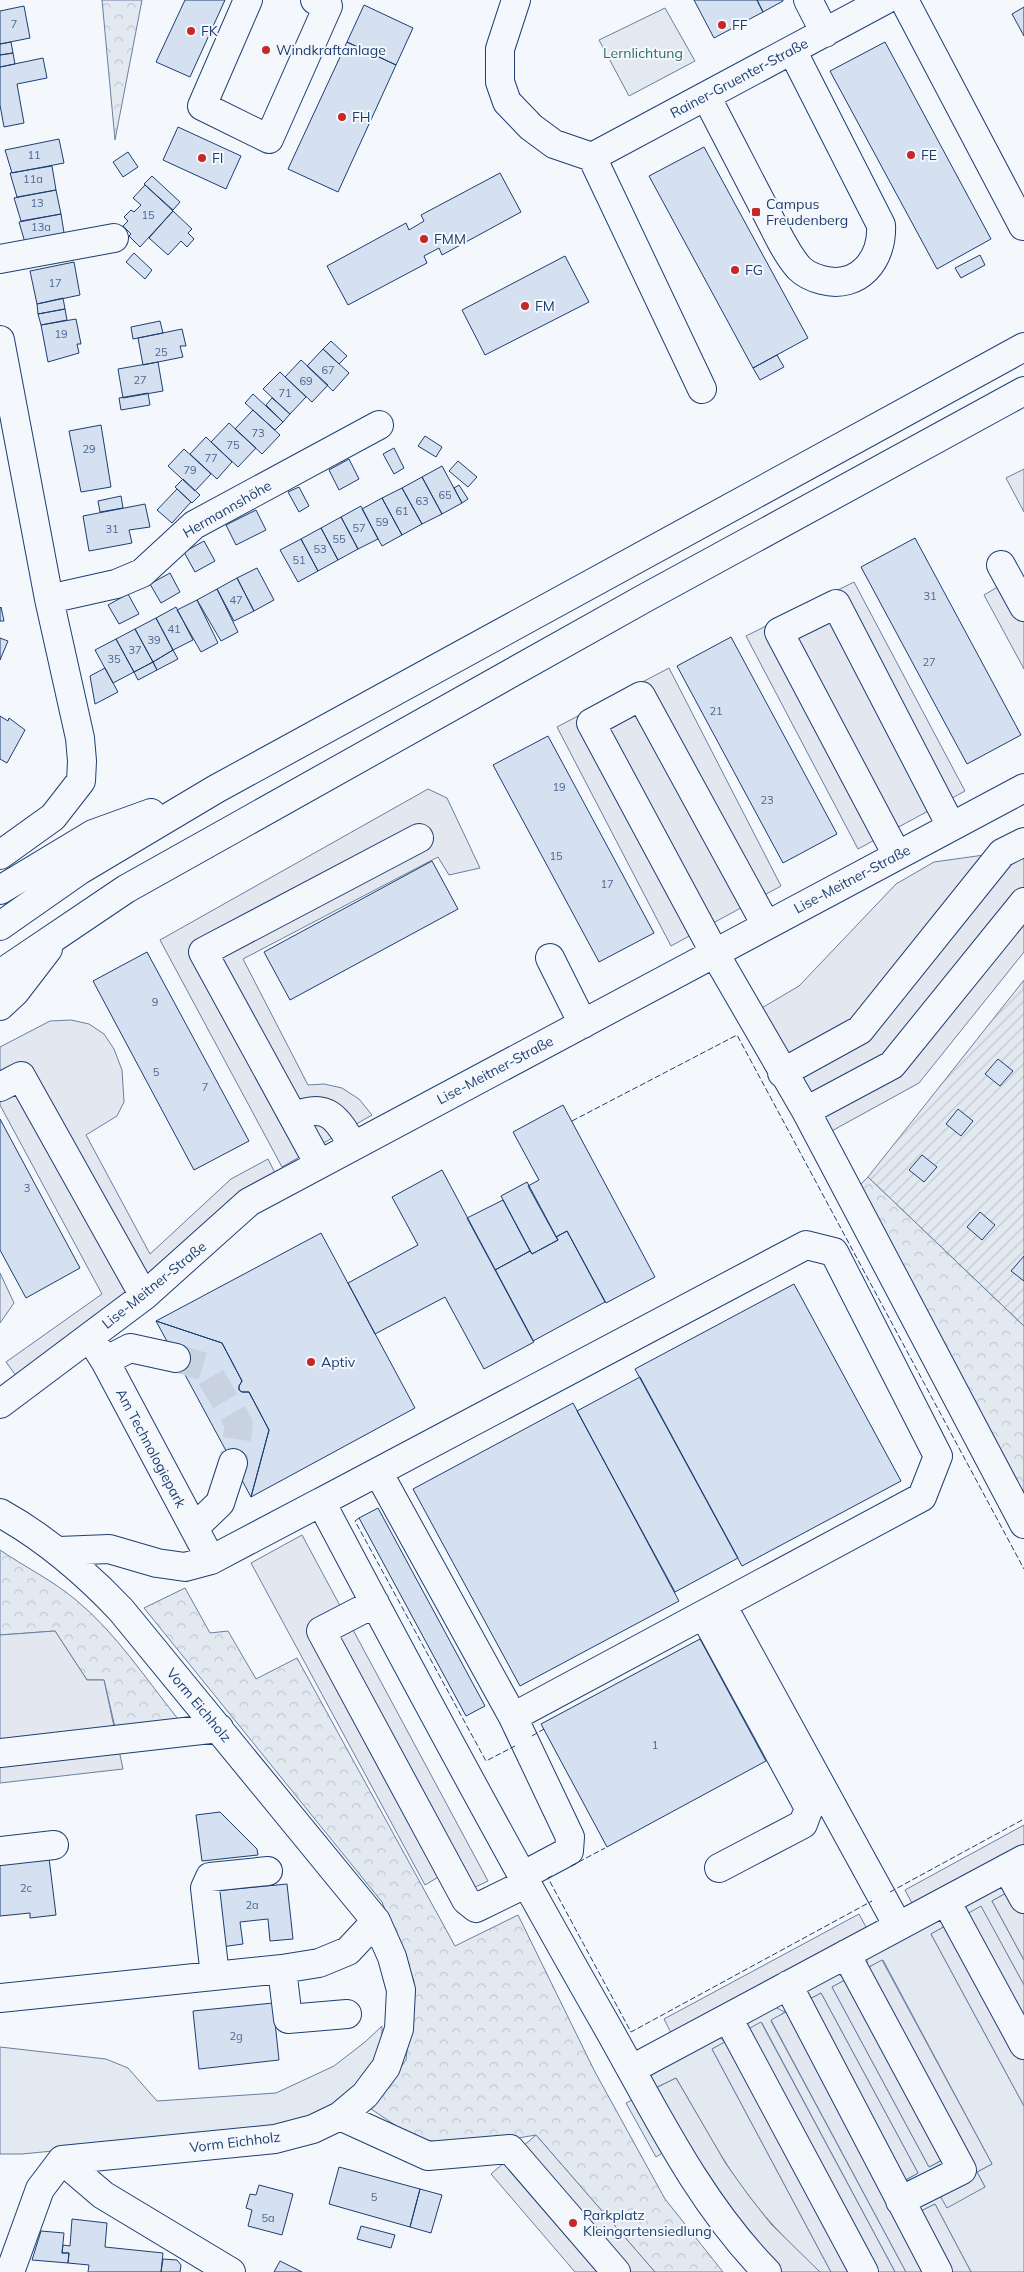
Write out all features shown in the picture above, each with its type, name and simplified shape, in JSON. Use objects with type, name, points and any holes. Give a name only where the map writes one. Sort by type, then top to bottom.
[{"type":"main road","points":[[248,0],[202,106],[269,139],[328,6],[315,0]]},
{"type":"main road","points":[[516,0],[500,49],[500,82],[507,102],[531,127],[554,144],[592,157],[702,389]]},
{"type":"main road","points":[[808,0],[825,32]]},
{"type":"main road","name":"Rainer-Gruenter-Straße","points":[[592,157],[885,0]]},
{"type":"main road","points":[[904,0],[1023,226]]},
{"type":"main road","points":[[706,96],[780,237],[800,268],[812,277],[830,282],[845,281],[857,276],[868,268],[878,252],[881,238],[880,225],[792,50]]},
{"type":"main road","points":[[0,258],[114,238]]},
{"type":"main road","points":[[0,340],[49,599],[80,738],[82,762],[81,781],[52,817],[0,854]]},
{"type":"main road","points":[[0,926],[80,870],[216,789],[1024,347]]},
{"type":"main road","points":[[0,974],[126,888],[654,593],[1024,391]]},
{"type":"main road","name":"Hermannshöhe","points":[[49,599],[116,584],[142,573],[194,525],[379,425]]},
{"type":"main road","points":[[1002,565],[1024,607]]},
{"type":"main road","points":[[897,855],[779,632],[836,604],[951,826]]},
{"type":"main road","points":[[766,925],[641,696],[591,723],[714,952],[782,1073],[806,1111],[1024,1524]]},
{"type":"main road","name":"Lise-Meitner-Straße","points":[[0,1404],[144,1296],[249,1202],[1024,788]]},
{"type":"main road","points":[[0,890],[93,834],[216,789]]},
{"type":"main road","points":[[319,1164],[203,952],[419,838]]},
{"type":"main road","points":[[782,1073],[860,1030],[1002,853],[1024,842]]},
{"type":"main road","points":[[806,1111],[892,1065],[1024,902]]},
{"type":"main road","points":[[0,1006],[15,992],[63,930]]},
{"type":"main road","points":[[550,958],[583,1024]]},
{"type":"main road","points":[[0,1087],[21,1076],[144,1296]]},
{"type":"main road","points":[[294,1117],[306,1111],[322,1111],[336,1117],[353,1146]]},
{"type":"main road","points":[[59,1552],[109,1549],[157,1563],[185,1567],[211,1560],[806,1245],[834,1252],[938,1456],[922,1497],[513,1717]]},
{"type":"main road","name":"Am Technologiepark","points":[[90,1337],[105,1361],[211,1560]]},
{"type":"main road","points":[[105,1361],[130,1348],[176,1358]]},
{"type":"main road","points":[[194,1528],[220,1503],[233,1463]]},
{"type":"main road","points":[[375,1603],[321,1631],[466,1900],[476,1908],[569,1851],[570,1837],[513,1717],[378,1472]]},
{"type":"main road","points":[[321,1502],[524,1880],[632,2069],[655,2114],[730,2228],[767,2272]]},
{"type":"main road","name":"Vorm Eichholz","points":[[0,1513],[24,1526],[83,1571],[121,1610],[376,1921],[392,1957],[401,1990],[399,2029],[386,2066],[365,2095],[340,2116],[313,2129],[275,2140],[62,2160]]},
{"type":"main road","points":[[713,1610],[809,1808],[803,1824],[719,1868]]},
{"type":"main road","points":[[713,1610],[898,1926]]},
{"type":"main road","points":[[0,1753],[219,1728]]},
{"type":"main road","points":[[0,1851],[54,1845]]},
{"type":"main road","points":[[632,2069],[1016,1863],[1024,1899]]},
{"type":"main road","points":[[215,1976],[205,1888],[210,1877],[268,1872]]},
{"type":"main road","points":[[946,1901],[1024,2045]]},
{"type":"main road","points":[[0,1998],[282,1969],[319,1963],[348,1951],[376,1921]]},
{"type":"main road","points":[[846,1954],[962,2170],[900,2201]]},
{"type":"main road","points":[[282,1969],[288,2019],[347,2014]]},
{"type":"main road","points":[[788,1985],[938,2272]]},
{"type":"main road","points":[[728,2018],[864,2272]]},
{"type":"main road","points":[[340,2116],[428,2156],[510,2149],[616,2272]]},
{"type":"main road","points":[[10,2272],[40,2189],[62,2160],[103,2195],[231,2272]]},
{"type":"green space","points":[[102,0],[142,0],[115,140]]},
{"type":"green space","name":"Lernlichtung","points":[[665,8],[695,61],[629,96],[599,40]]},
{"type":"green space","points":[[1024,980],[1024,1326],[868,1177]]},
{"type":"green space","points":[[868,1177],[1024,1326],[1024,1497],[857,1188]]},
{"type":"green space","points":[[0,1550],[58,1586],[91,1613],[142,1672],[178,1719],[115,1727],[104,1680],[87,1680],[55,1631],[0,1635]]},
{"type":"green space","points":[[185,1588],[210,1633],[228,1631],[256,1679],[297,1658],[455,1946],[518,1915],[595,2072],[665,2199],[723,2272],[655,2272],[536,2135],[470,2146],[416,2139],[371,2109],[406,2060],[414,1981],[382,1902],[144,1608]]},
{"type":"green space","points":[[998,1887],[1008,1892],[992,1901],[1024,1960],[1024,1985],[981,1907],[967,1915],[965,1909],[967,1902]]},
{"type":"green space","points":[[937,1920],[947,1925],[931,1934],[1024,2106],[1024,2272],[971,2272],[935,2204],[919,2212],[918,2207],[938,2192],[985,2187],[977,2172],[992,2164],[883,1960],[867,1968],[867,1960],[873,1952]]},
{"type":"green space","points":[[836,1973],[847,1979],[832,1987],[929,2167],[945,2159],[946,2164],[912,2186],[903,2182],[918,2173],[821,1993],[806,2001],[806,1990]]},
{"type":"green space","points":[[775,2007],[785,2012],[771,2021],[906,2272],[895,2272],[762,2023],[747,2030],[748,2022]]},
{"type":"green space","points":[[382,2026],[382,2040],[375,2061],[357,2084],[319,2114],[278,2126],[218,2135],[22,2154],[0,2154],[0,2047],[106,2059],[128,2068],[157,2101],[276,2093],[334,2066]]},
{"type":"green space","points":[[713,2038],[720,2038],[725,2042],[712,2049],[831,2272],[820,2272],[783,2236],[757,2206],[720,2153],[676,2078],[651,2090],[648,2085],[654,2069]]},
{"type":"shaded area","points":[[1024,469],[1024,512],[1006,478]]},
{"type":"shaded area","points":[[1013,578],[1024,586],[1024,669],[984,595]]},
{"type":"shaded area","points":[[854,582],[965,791],[858,849],[746,636]]},
{"type":"shaded area","points":[[669,668],[781,886],[671,946],[557,727]]},
{"type":"shaded area","points":[[428,789],[447,798],[480,868],[449,875],[438,857],[243,959],[308,1085],[324,1084],[342,1088],[359,1099],[372,1115],[282,1167],[160,940]]},
{"type":"shaded area","points":[[1024,830],[1024,952],[919,1083],[828,1133],[760,1009],[799,986],[896,884],[934,862],[984,855]]},
{"type":"shaded area","points":[[71,1020],[89,1024],[104,1034],[114,1049],[122,1070],[124,1102],[117,1116],[86,1135],[150,1254],[231,1179],[268,1159],[276,1175],[155,1275],[17,1377],[6,1362],[102,1294],[0,1105],[0,1047],[50,1021]]},
{"type":"shaded area","points":[[0,1273],[14,1303],[0,1323]]},
{"type":"shaded area","points":[[302,1535],[488,1881],[452,1898],[440,1876],[425,1885],[251,1563]]},
{"type":"shaded area","points":[[55,1631],[87,1680],[104,1680],[123,1769],[0,1783],[0,1635]]},
{"type":"shaded area","points":[[1024,1825],[1024,1845],[913,1905],[905,1890]]},
{"type":"shaded area","points":[[1024,1883],[1024,1960],[992,1901]]},
{"type":"shaded area","points":[[981,1906],[1024,1985],[1024,2106],[931,1934]]},
{"type":"shaded area","points":[[859,1914],[867,1929],[672,2035],[664,2019]]},
{"type":"shaded area","points":[[882,1960],[992,2164],[977,2172],[985,2187],[947,2208],[934,2185],[953,2154],[929,2167],[832,1987]]},
{"type":"shaded area","points":[[821,1993],[918,2173],[893,2187],[909,2217],[935,2204],[971,2272],[906,2272],[771,2020]]},
{"type":"shaded area","points":[[761,2022],[895,2272],[831,2272],[712,2049]]},
{"type":"shaded area","points":[[676,2078],[726,2164],[749,2196],[771,2224],[820,2272],[753,2272],[664,2152],[656,2157],[626,2103]]},
{"type":"shaded area","name":"Parkplatz Kleingartensiedlung","points":[[536,2135],[655,2272],[575,2272],[491,2174]]},
{"type":"building","name":"FK","points":[[185,0],[225,0],[190,77],[156,62]]},
{"type":"building","name":"FF","points":[[694,0],[757,0],[763,12],[714,38]]},
{"type":"building","points":[[757,0],[783,0],[783,1],[763,12]]},
{"type":"building","points":[[364,5],[413,28],[396,65],[347,42]]},
{"type":"building","points":[[24,6],[30,38],[0,44],[0,11]]},
{"type":"building","points":[[1024,7],[1024,36],[1012,14]]},
{"type":"building","points":[[11,42],[13,53],[0,55],[0,44]]},
{"type":"building","name":"FH","points":[[347,42],[396,65],[338,192],[288,169]]},
{"type":"building","name":"FE","points":[[885,42],[991,239],[937,269],[830,71]]},
{"type":"building","points":[[13,53],[15,64],[0,67],[0,55]]},
{"type":"building","points":[[43,58],[47,78],[17,84],[24,123],[4,127],[0,105],[0,67]]},
{"type":"building","name":"FI","points":[[178,127],[241,156],[226,189],[163,160]]},
{"type":"building","points":[[59,139],[64,163],[12,173],[5,150]]},
{"type":"building","name":"FG","points":[[704,147],[808,338],[753,368],[649,176]]},
{"type":"building","points":[[128,152],[138,167],[123,177],[113,162]]},
{"type":"building","points":[[52,166],[56,190],[17,197],[10,173]]},
{"type":"building","name":"FMM","points":[[500,173],[521,212],[442,255],[439,248],[424,256],[427,263],[348,305],[327,266],[406,223],[409,230],[424,221],[421,215]]},
{"type":"building","points":[[152,176],[180,202],[173,210],[144,184]]},
{"type":"building","points":[[145,185],[173,211],[140,247],[129,236],[131,234],[123,226],[128,221],[124,217],[131,210],[134,212],[141,205],[133,198]]},
{"type":"building","points":[[56,190],[61,214],[21,221],[14,198]]},
{"type":"building","points":[[173,211],[192,229],[188,233],[194,239],[187,247],[181,241],[168,255],[149,238]]},
{"type":"building","points":[[61,214],[65,239],[26,246],[19,222]]},
{"type":"building","points":[[134,253],[152,270],[145,279],[126,262]]},
{"type":"building","points":[[980,255],[985,265],[961,278],[955,268]]},
{"type":"building","name":"FM","points":[[565,256],[589,302],[485,355],[462,310]]},
{"type":"building","points":[[74,262],[80,295],[37,304],[30,271]]},
{"type":"building","points":[[63,298],[65,309],[38,314],[37,304]]},
{"type":"building","points":[[65,309],[67,320],[41,325],[38,314]]},
{"type":"building","points":[[76,319],[81,344],[77,344],[79,353],[48,362],[41,325]]},
{"type":"building","points":[[160,321],[163,333],[133,339],[131,327]]},
{"type":"building","points":[[182,329],[186,346],[180,346],[183,357],[143,365],[138,338]]},
{"type":"building","points":[[331,341],[347,356],[339,364],[323,349]]},
{"type":"building","points":[[323,349],[349,373],[333,391],[307,366]]},
{"type":"building","points":[[777,355],[784,367],[760,380],[753,368]]},
{"type":"building","points":[[301,360],[328,385],[312,402],[285,377]]},
{"type":"building","points":[[158,362],[163,391],[123,398],[118,369]]},
{"type":"building","points":[[280,372],[306,397],[290,414],[263,389]]},
{"type":"building","points":[[148,393],[150,405],[121,410],[119,398]]},
{"type":"building","points":[[253,394],[283,422],[275,430],[245,403]]},
{"type":"building","points":[[272,398],[290,414],[283,422],[266,405]]},
{"type":"building","points":[[253,410],[280,435],[262,454],[235,429]]},
{"type":"building","points":[[229,423],[256,448],[238,467],[211,442]]},
{"type":"building","points":[[101,425],[111,487],[81,492],[69,431]]},
{"type":"building","points":[[425,436],[442,447],[436,457],[418,446]]},
{"type":"building","points":[[206,437],[232,462],[217,479],[190,454]]},
{"type":"building","points":[[394,448],[404,468],[394,474],[383,454]]},
{"type":"building","points":[[184,449],[211,474],[195,491],[168,466]]},
{"type":"building","points":[[349,459],[359,479],[339,490],[329,470]]},
{"type":"building","points":[[458,461],[477,477],[468,487],[449,471]]},
{"type":"building","points":[[442,466],[462,503],[442,514],[422,477]]},
{"type":"building","points":[[422,477],[442,514],[422,524],[402,488]]},
{"type":"building","points":[[183,479],[200,495],[192,503],[175,487]]},
{"type":"building","points":[[459,485],[468,499],[462,503],[454,488]]},
{"type":"building","points":[[299,487],[309,506],[299,512],[288,492]]},
{"type":"building","points":[[402,488],[422,524],[402,535],[382,498]]},
{"type":"building","points":[[177,489],[191,502],[172,523],[157,510]]},
{"type":"building","points":[[121,496],[123,508],[100,512],[98,501]]},
{"type":"building","points":[[382,498],[402,535],[382,546],[362,509]]},
{"type":"building","points":[[145,504],[150,527],[129,530],[132,543],[89,551],[83,516]]},
{"type":"building","points":[[361,506],[378,539],[358,549],[341,517]]},
{"type":"building","points":[[256,510],[266,530],[236,545],[226,525]]},
{"type":"building","points":[[341,517],[358,549],[338,560],[321,528]]},
{"type":"building","points":[[321,528],[338,560],[318,571],[301,539]]},
{"type":"building","points":[[915,538],[1021,735],[967,764],[861,567]]},
{"type":"building","points":[[301,539],[318,571],[298,582],[280,550]]},
{"type":"building","points":[[204,541],[215,561],[195,572],[184,552]]},
{"type":"building","points":[[257,568],[274,600],[254,611],[237,578]]},
{"type":"building","points":[[170,573],[180,592],[161,603],[150,584]]},
{"type":"building","points":[[237,578],[254,611],[234,621],[217,589]]},
{"type":"building","points":[[217,589],[238,632],[221,641],[197,600]]},
{"type":"building","points":[[128,594],[139,614],[119,624],[108,605]]},
{"type":"building","points":[[197,600],[218,643],[201,652],[177,610]]},
{"type":"building","points":[[1,607],[4,621],[0,621]]},
{"type":"building","points":[[176,607],[193,640],[173,650],[156,618]]},
{"type":"building","points":[[156,618],[173,650],[153,662],[135,629]]},
{"type":"building","points":[[135,629],[153,662],[134,672],[116,639]]},
{"type":"building","points":[[731,637],[837,834],[783,863],[677,666]]},
{"type":"building","points":[[0,638],[8,641],[0,660]]},
{"type":"building","points":[[116,639],[134,672],[113,683],[95,650]]},
{"type":"building","points":[[173,650],[178,659],[157,670],[153,662]]},
{"type":"building","points":[[153,662],[157,670],[138,680],[134,672]]},
{"type":"building","points":[[105,668],[118,692],[95,704],[90,676]]},
{"type":"building","points":[[0,716],[8,721],[9,718],[25,730],[7,763],[0,759]]},
{"type":"building","points":[[548,736],[654,933],[599,962],[493,765]]},
{"type":"building","points":[[432,861],[458,909],[290,1000],[264,952]]},
{"type":"building","points":[[147,952],[249,1141],[194,1170],[93,981]]},
{"type":"building","points":[[998,1059],[1013,1071],[1000,1086],[985,1074]]},
{"type":"building","points":[[563,1105],[655,1277],[606,1303],[567,1231],[556,1237],[528,1186],[539,1180],[513,1132]]},
{"type":"building","points":[[958,1109],[973,1121],[961,1136],[946,1124]]},
{"type":"building","points":[[0,1119],[80,1268],[26,1298],[0,1250]]},
{"type":"building","points":[[922,1155],[937,1167],[924,1182],[909,1170]]},
{"type":"building","points":[[442,1170],[534,1342],[484,1369],[445,1297],[375,1334],[348,1283],[418,1245],[392,1197]]},
{"type":"building","points":[[527,1182],[558,1240],[532,1254],[501,1196]]},
{"type":"building","points":[[503,1200],[530,1251],[495,1270],[467,1218]]},
{"type":"building","points":[[980,1212],[995,1225],[982,1240],[967,1227]]},
{"type":"building","points":[[567,1231],[605,1302],[533,1341],[495,1270],[530,1251],[532,1254],[558,1240],[556,1237]]},
{"type":"building","name":"Aptiv","points":[[321,1233],[415,1408],[251,1497],[269,1430],[249,1392],[239,1390],[242,1381],[222,1343],[156,1321]]},
{"type":"building","points":[[1024,1256],[1024,1281],[1011,1271]]},
{"type":"building","points":[[794,1284],[901,1481],[742,1566],[635,1369]]},
{"type":"building","points":[[156,1321],[222,1343],[242,1381],[239,1390],[249,1392],[269,1430],[251,1497]]},
{"type":"building","points":[[640,1377],[738,1558],[675,1592],[577,1411]]},
{"type":"building","points":[[573,1403],[679,1601],[520,1686],[413,1489]]},
{"type":"building","points":[[378,1508],[485,1706],[466,1716],[359,1518]]},
{"type":"building","points":[[700,1639],[766,1761],[607,1847],[541,1724]]},
{"type":"building","points":[[220,1812],[257,1849],[258,1855],[202,1861],[196,1815]]},
{"type":"building","points":[[49,1858],[56,1915],[30,1918],[30,1913],[0,1916],[0,1863]]},
{"type":"building","points":[[287,1884],[293,1939],[270,1941],[268,1919],[240,1922],[243,1944],[221,1947],[215,1891]]},
{"type":"building","points":[[273,2003],[279,2060],[199,2069],[193,2011]]},
{"type":"building","points":[[339,2167],[420,2189],[410,2227],[329,2204]]},
{"type":"building","points":[[259,2185],[293,2194],[282,2235],[248,2226],[252,2210],[246,2208],[250,2194],[256,2195]]},
{"type":"building","points":[[420,2189],[442,2195],[431,2233],[410,2227]]},
{"type":"building","points":[[72,2219],[107,2223],[105,2247],[163,2253],[161,2272],[88,2272],[89,2265],[68,2263],[69,2253],[62,2253],[63,2245],[70,2246]]},
{"type":"building","points":[[361,2226],[395,2235],[391,2248],[357,2239]]},
{"type":"building","points":[[41,2231],[64,2233],[62,2253],[69,2253],[68,2263],[32,2260]]},
{"type":"building","points":[[163,2259],[177,2260],[181,2265],[180,2272],[161,2272]]},
{"type":"building","points":[[280,2261],[302,2272],[274,2272]]},
{"type":"tunnel","points":[[176,1358],[205,1367],[239,1424],[233,1463]]},
{"type":"fence","points":[[572,1121],[737,1035],[1024,1569]]},
{"type":"fence","points":[[359,1518],[355,1521],[486,1761],[515,1746]]},
{"type":"fence","points":[[532,1736],[544,1729]]},
{"type":"fence","points":[[890,1892],[1024,1819]]},
{"type":"fence","points":[[571,1866],[605,1848]]},
{"type":"fence","points":[[552,1876],[548,1878],[631,2032],[872,1901]]},
{"type":"place","name":"FF","points":[[722,25]]},
{"type":"place","name":"FK","points":[[191,31]]},
{"type":"place","name":"Windkraftanlage","points":[[266,50]]},
{"type":"place","name":"FH","points":[[342,117]]},
{"type":"place","name":"FE","points":[[911,155]]},
{"type":"place","name":"FI","points":[[202,158]]},
{"type":"place","name":"Campus Freudenberg","points":[[756,212]]},
{"type":"place","name":"FMM","points":[[424,239]]},
{"type":"place","name":"FG","points":[[735,270]]},
{"type":"place","name":"FM","points":[[525,306]]},
{"type":"place","name":"Aptiv","points":[[311,1362]]},
{"type":"place","name":"Parkplatz Kleingartensiedlung","points":[[573,2223]]}]
